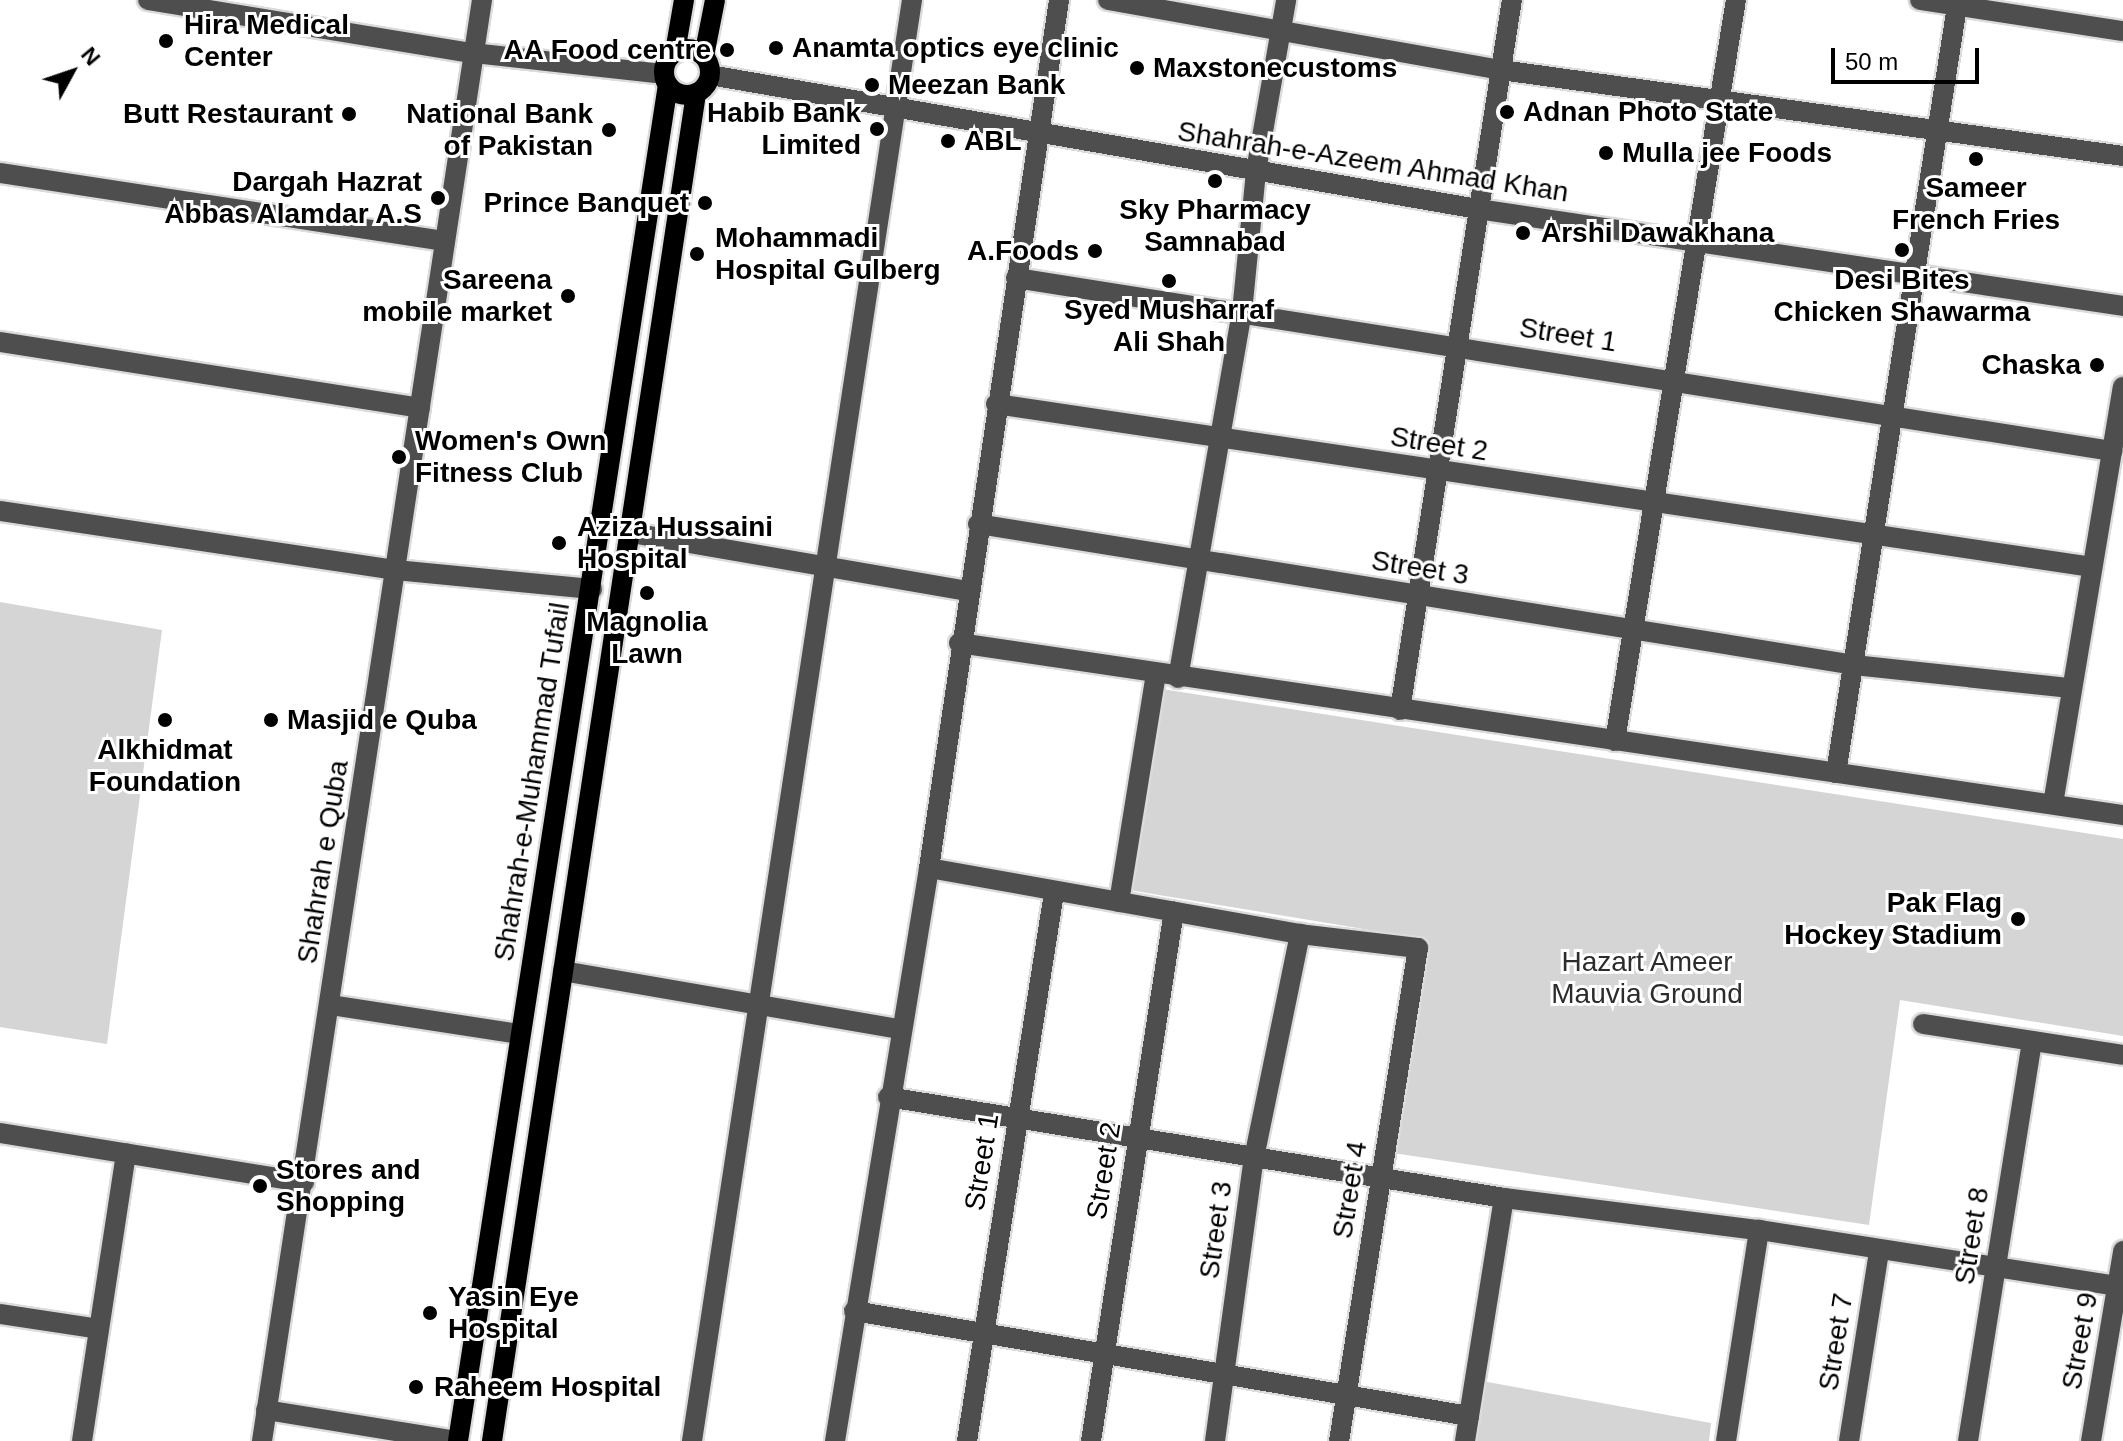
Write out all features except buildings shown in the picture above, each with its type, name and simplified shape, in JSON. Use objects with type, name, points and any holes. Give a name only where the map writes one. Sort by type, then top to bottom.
[{"type":"main road","points":[[684,0],[675,52],[666,80],[680,94],[696,93]]},
{"type":"main road","points":[[492,1441],[632,533],[696,93],[707,66],[715,0]]},
{"type":"main road","points":[[675,52],[690,48],[707,66]]},
{"type":"main road","name":"Shahrah-e-Muhammad Tufail","points":[[458,1441],[592,589],[666,80]]},
{"type":"street","points":[[148,0],[473,53],[666,80]]},
{"type":"street","name":"Shahrah e Quba","points":[[262,1441],[304,1182],[482,0]]},
{"type":"street","points":[[692,1441],[912,0]]},
{"type":"street","points":[[835,1441],[899,1029],[929,868],[959,643],[1059,0]]},
{"type":"street","points":[[1108,0],[1501,70],[2123,156]]},
{"type":"street","points":[[1178,678],[1242,312],[1256,171],[1286,0]]},
{"type":"street","points":[[1400,710],[1454,345],[1512,0]]},
{"type":"street","points":[[1615,741],[1651,504],[1700,244],[1736,0]]},
{"type":"street","points":[[1920,0],[1958,2],[2123,31]]},
{"type":"street","points":[[1836,773],[1958,2]]},
{"type":"street","name":"Shahrah-e-Azeem Ahmad Khan","points":[[707,66],[1038,136],[1700,244],[2123,306]]},
{"type":"street","points":[[0,173],[445,241]]},
{"type":"street","name":"Street 1","points":[[1016,278],[2112,451]]},
{"type":"street","points":[[0,342],[420,408]]},
{"type":"street","points":[[2053,804],[2123,387]]},
{"type":"street","name":"Street 2","points":[[996,404],[1651,504],[2092,567]]},
{"type":"street","points":[[0,511],[395,570],[592,589]]},
{"type":"street","name":"Street 3","points":[[978,524],[1854,665],[2071,688]]},
{"type":"street","points":[[632,533],[967,591]]},
{"type":"street","points":[[959,643],[1178,678],[2123,815]]},
{"type":"street","points":[[1119,902],[1156,674]]},
{"type":"street","points":[[929,868],[1054,893],[1300,934]]},
{"type":"street","name":"Street 1","points":[[967,1441],[1054,893]]},
{"type":"street","name":"Street 2","points":[[1091,1441],[1174,911]]},
{"type":"street","name":"Street 3","points":[[1215,1441],[1254,1158],[1300,934]]},
{"type":"street","name":"Street 4","points":[[1300,934],[1418,948],[1339,1441]]},
{"type":"street","points":[[563,971],[899,1029]]},
{"type":"street","points":[[330,1005],[520,1034]]},
{"type":"street","points":[[1923,1024],[2123,1055]]},
{"type":"street","name":"Street 8","points":[[1968,1441],[2032,1041]]},
{"type":"street","points":[[888,1097],[1137,1134],[1254,1158],[1504,1198],[1759,1230],[2120,1287]]},
{"type":"street","points":[[0,1133],[304,1182]]},
{"type":"street","points":[[82,1441],[126,1153]]},
{"type":"street","points":[[1465,1441],[1504,1198]]},
{"type":"street","points":[[1726,1441],[1759,1230]]},
{"type":"street","name":"Street 7","points":[[1849,1441],[1879,1251]]},
{"type":"street","name":"Street 9","points":[[2091,1441],[2120,1287],[2123,1251]]},
{"type":"street","points":[[854,1311],[983,1336],[1469,1416]]},
{"type":"street","points":[[0,1314],[99,1329]]},
{"type":"street","points":[[266,1410],[458,1441]]},
{"type":"green space","points":[[0,602],[162,630],[107,1044],[0,1027]]},
{"type":"green space","name":"Hazart Ameer Mauvia Ground","points":[[1162,689],[2123,839],[2123,1036],[1900,1000],[1869,1225],[1393,1153],[1424,939],[1129,890]]},
{"type":"green space","points":[[1482,1381],[1711,1423],[1709,1441],[1474,1441]]},
{"type":"place","name":"Hira Medical Center","points":[[166,41]]},
{"type":"place","name":"Anamta optics eye clinic","points":[[776,48]]},
{"type":"place","name":"AA Food centre","points":[[727,50]]},
{"type":"place","name":"Maxstonecustoms","points":[[1137,68]]},
{"type":"place","name":"Meezan Bank","points":[[872,85]]},
{"type":"place","name":"Adnan Photo State","points":[[1507,112]]},
{"type":"place","name":"Butt Restaurant","points":[[349,114]]},
{"type":"place","name":"Habib Bank Limited","points":[[877,129]]},
{"type":"place","name":"National Bank of Pakistan","points":[[609,130]]},
{"type":"place","name":"ABL","points":[[948,141]]},
{"type":"place","name":"Mulla jee Foods","points":[[1606,153]]},
{"type":"place","name":"Sameer French Fries","points":[[1976,159]]},
{"type":"place","name":"Sky Pharmacy Samnabad","points":[[1215,181]]},
{"type":"place","name":"Dargah Hazrat Abbas Alamdar A.S","points":[[438,198]]},
{"type":"place","name":"Prince Banquet","points":[[705,203]]},
{"type":"place","name":"Arshi Dawakhana","points":[[1523,233]]},
{"type":"place","name":"Desi Bites Chicken Shawarma","points":[[1902,250]]},
{"type":"place","name":"A.Foods","points":[[1095,251]]},
{"type":"place","name":"Mohammadi Hospital Gulberg","points":[[697,254]]},
{"type":"place","name":"Syed Musharraf Ali Shah","points":[[1169,281]]},
{"type":"place","name":"Sareena mobile market","points":[[568,296]]},
{"type":"place","name":"Chaska","points":[[2097,365]]},
{"type":"place","name":"Women's Own Fitness Club","points":[[399,457]]},
{"type":"place","name":"Aziza Hussaini Hospital","points":[[559,543]]},
{"type":"place","name":"Magnolia Lawn","points":[[647,593]]},
{"type":"place","name":"Alkhidmat Foundation","points":[[165,720]]},
{"type":"place","name":"Masjid e Quba","points":[[271,720]]},
{"type":"place","name":"Pak Flag Hockey Stadium","points":[[2018,919]]},
{"type":"place","name":"Stores and Shopping","points":[[260,1186]]},
{"type":"place","name":"Yasin Eye Hospital","points":[[430,1313]]},
{"type":"place","name":"Raheem Hospital","points":[[416,1387]]}]
